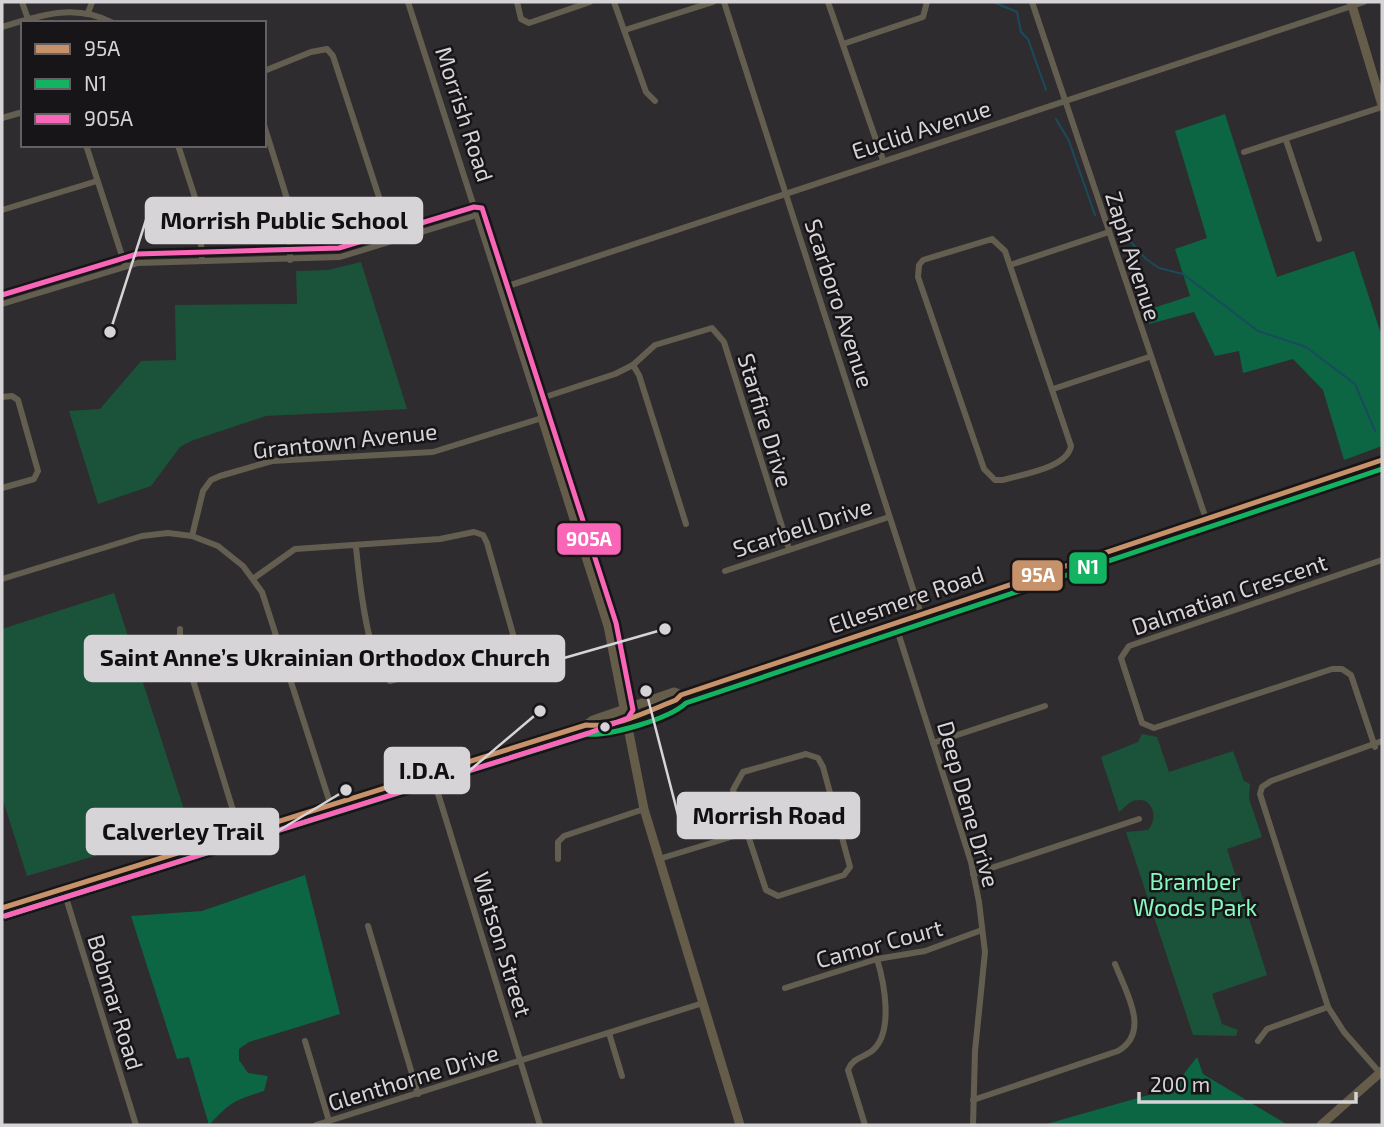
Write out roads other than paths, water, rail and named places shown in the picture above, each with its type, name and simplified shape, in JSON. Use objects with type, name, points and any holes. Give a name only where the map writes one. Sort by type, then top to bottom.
[{"type":"main road","points":[[1352,4],[1382,106]]},
{"type":"main road","name":"Morrish Road","points":[[542,418],[608,626],[644,810],[740,1125]]},
{"type":"main road","name":"Ellesmere Road","points":[[2,908],[586,725],[594,728],[625,714],[676,700],[681,695],[1382,460]]},
{"type":"main road","points":[[1327,1123],[1381,1072]]},
{"type":"street","points":[[22,2],[27,19]]},
{"type":"street","points":[[89,13],[92,2]]},
{"type":"street","name":"Morrish Road","points":[[408,2],[542,418]]},
{"type":"street","points":[[517,2],[521,19],[530,23],[590,2]]},
{"type":"street","points":[[614,2],[646,92],[655,101]]},
{"type":"street","points":[[625,30],[713,2]]},
{"type":"street","name":"Scarboro Avenue","points":[[724,2],[920,614]]},
{"type":"street","points":[[828,2],[883,160]]},
{"type":"street","points":[[843,44],[923,17],[927,2]]},
{"type":"street","name":"Zaph Avenue","points":[[1032,2],[1149,357],[1206,519]]},
{"type":"street","name":"Euclid Avenue","points":[[502,288],[1364,2]]},
{"type":"street","points":[[2,27],[64,11],[89,13],[108,21]]},
{"type":"street","points":[[266,70],[311,52],[327,49],[333,55],[393,240]]},
{"type":"street","points":[[1244,152],[1382,106]]},
{"type":"street","points":[[2,118],[21,113]]},
{"type":"street","points":[[266,131],[289,205],[290,260]]},
{"type":"street","points":[[1286,140],[1319,239]]},
{"type":"street","points":[[87,147],[125,265]]},
{"type":"street","points":[[179,147],[199,210],[202,260]]},
{"type":"street","points":[[2,210],[97,181]]},
{"type":"street","points":[[2,304],[125,265],[202,260],[340,257],[477,215]]},
{"type":"street","points":[[1010,265],[1109,232]]},
{"type":"street","points":[[992,239],[1002,246],[1054,389],[1071,446],[1066,457],[1003,480],[988,475],[918,277],[919,265],[923,260],[992,239]]},
{"type":"street","name":"Starfire Drive","points":[[536,400],[632,366],[655,345],[712,328],[720,336],[789,549]]},
{"type":"street","points":[[1054,389],[1149,357]]},
{"type":"street","points":[[632,366],[639,375],[686,524]]},
{"type":"street","points":[[2,397],[12,396],[18,400],[38,471],[34,479],[2,488]]},
{"type":"street","name":"Grantown Avenue","points":[[192,536],[203,491],[211,480],[220,476],[272,461],[433,452],[542,418]]},
{"type":"street","name":"Scarbell Drive","points":[[725,571],[889,517]]},
{"type":"street","points":[[254,578],[295,549],[356,547],[440,539],[474,532],[483,535],[513,634],[510,646],[390,681],[383,676],[367,628],[356,547]]},
{"type":"street","points":[[2,579],[142,536],[168,533],[192,536],[224,551],[254,578],[270,612],[331,806]]},
{"type":"street","name":"Dalmatian Crescent","points":[[1375,747],[1351,675],[1342,668],[1154,728],[1142,723],[1121,658],[1129,646],[1382,560]]},
{"type":"street","name":"Deep Dene Drive","points":[[895,623],[973,874],[982,930],[985,952],[973,1125]]},
{"type":"street","points":[[180,629],[180,638],[240,833]]},
{"type":"street","points":[[933,743],[1045,706]]},
{"type":"street","points":[[1381,1072],[1344,1031],[1328,1007],[1260,792],[1270,781],[1375,747],[1382,741]]},
{"type":"street","points":[[813,754],[823,767],[850,867],[844,875],[778,896],[766,890],[747,832],[733,790],[739,774],[813,754]]},
{"type":"street","name":"Watson Street","points":[[432,774],[540,1125]]},
{"type":"street","points":[[558,859],[558,842],[564,836],[644,810]]},
{"type":"street","points":[[973,874],[1139,819]]},
{"type":"street","points":[[659,859],[747,832]]},
{"type":"street","name":"Bobmar Road","points":[[63,888],[136,1125]]},
{"type":"street","points":[[368,926],[418,1094]]},
{"type":"street","name":"Camor Court","points":[[785,988],[877,959],[925,951],[982,930]]},
{"type":"street","points":[[865,1125],[848,1070],[851,1062],[873,1050],[883,1035],[886,995],[877,959]]},
{"type":"street","points":[[973,1100],[1118,1051],[1131,1041],[1136,1033],[1133,1012],[1115,964]]},
{"type":"street","name":"Glenthorne Drive","points":[[316,1125],[703,1003]]},
{"type":"street","points":[[1258,1041],[1267,1029],[1328,1007]]},
{"type":"street","points":[[609,1033],[622,1076]]},
{"type":"street","points":[[305,1041],[329,1121]]},
{"type":"waterway","points":[[993,2],[1017,12],[1021,32],[1028,39],[1046,90]]},
{"type":"waterway","points":[[1056,119],[1069,141],[1095,215]]},
{"type":"waterway","points":[[1123,233],[1146,259],[1159,268],[1183,274],[1258,331],[1306,347],[1355,384],[1375,431]]},
{"type":"place","name":"Morrish Public School","points":[[110,332]]},
{"type":"place","name":"Saint Anne’s Ukrainian Orthodox Church","points":[[665,629]]},
{"type":"place","name":"Morrish Road","points":[[646,691]]},
{"type":"place","name":"I.D.A.","points":[[540,711]]},
{"type":"place","name":"Calverley Trail","points":[[346,790]]},
{"type":"park label","name":"Bramber Woods Park","points":[[1195,894]]}]
